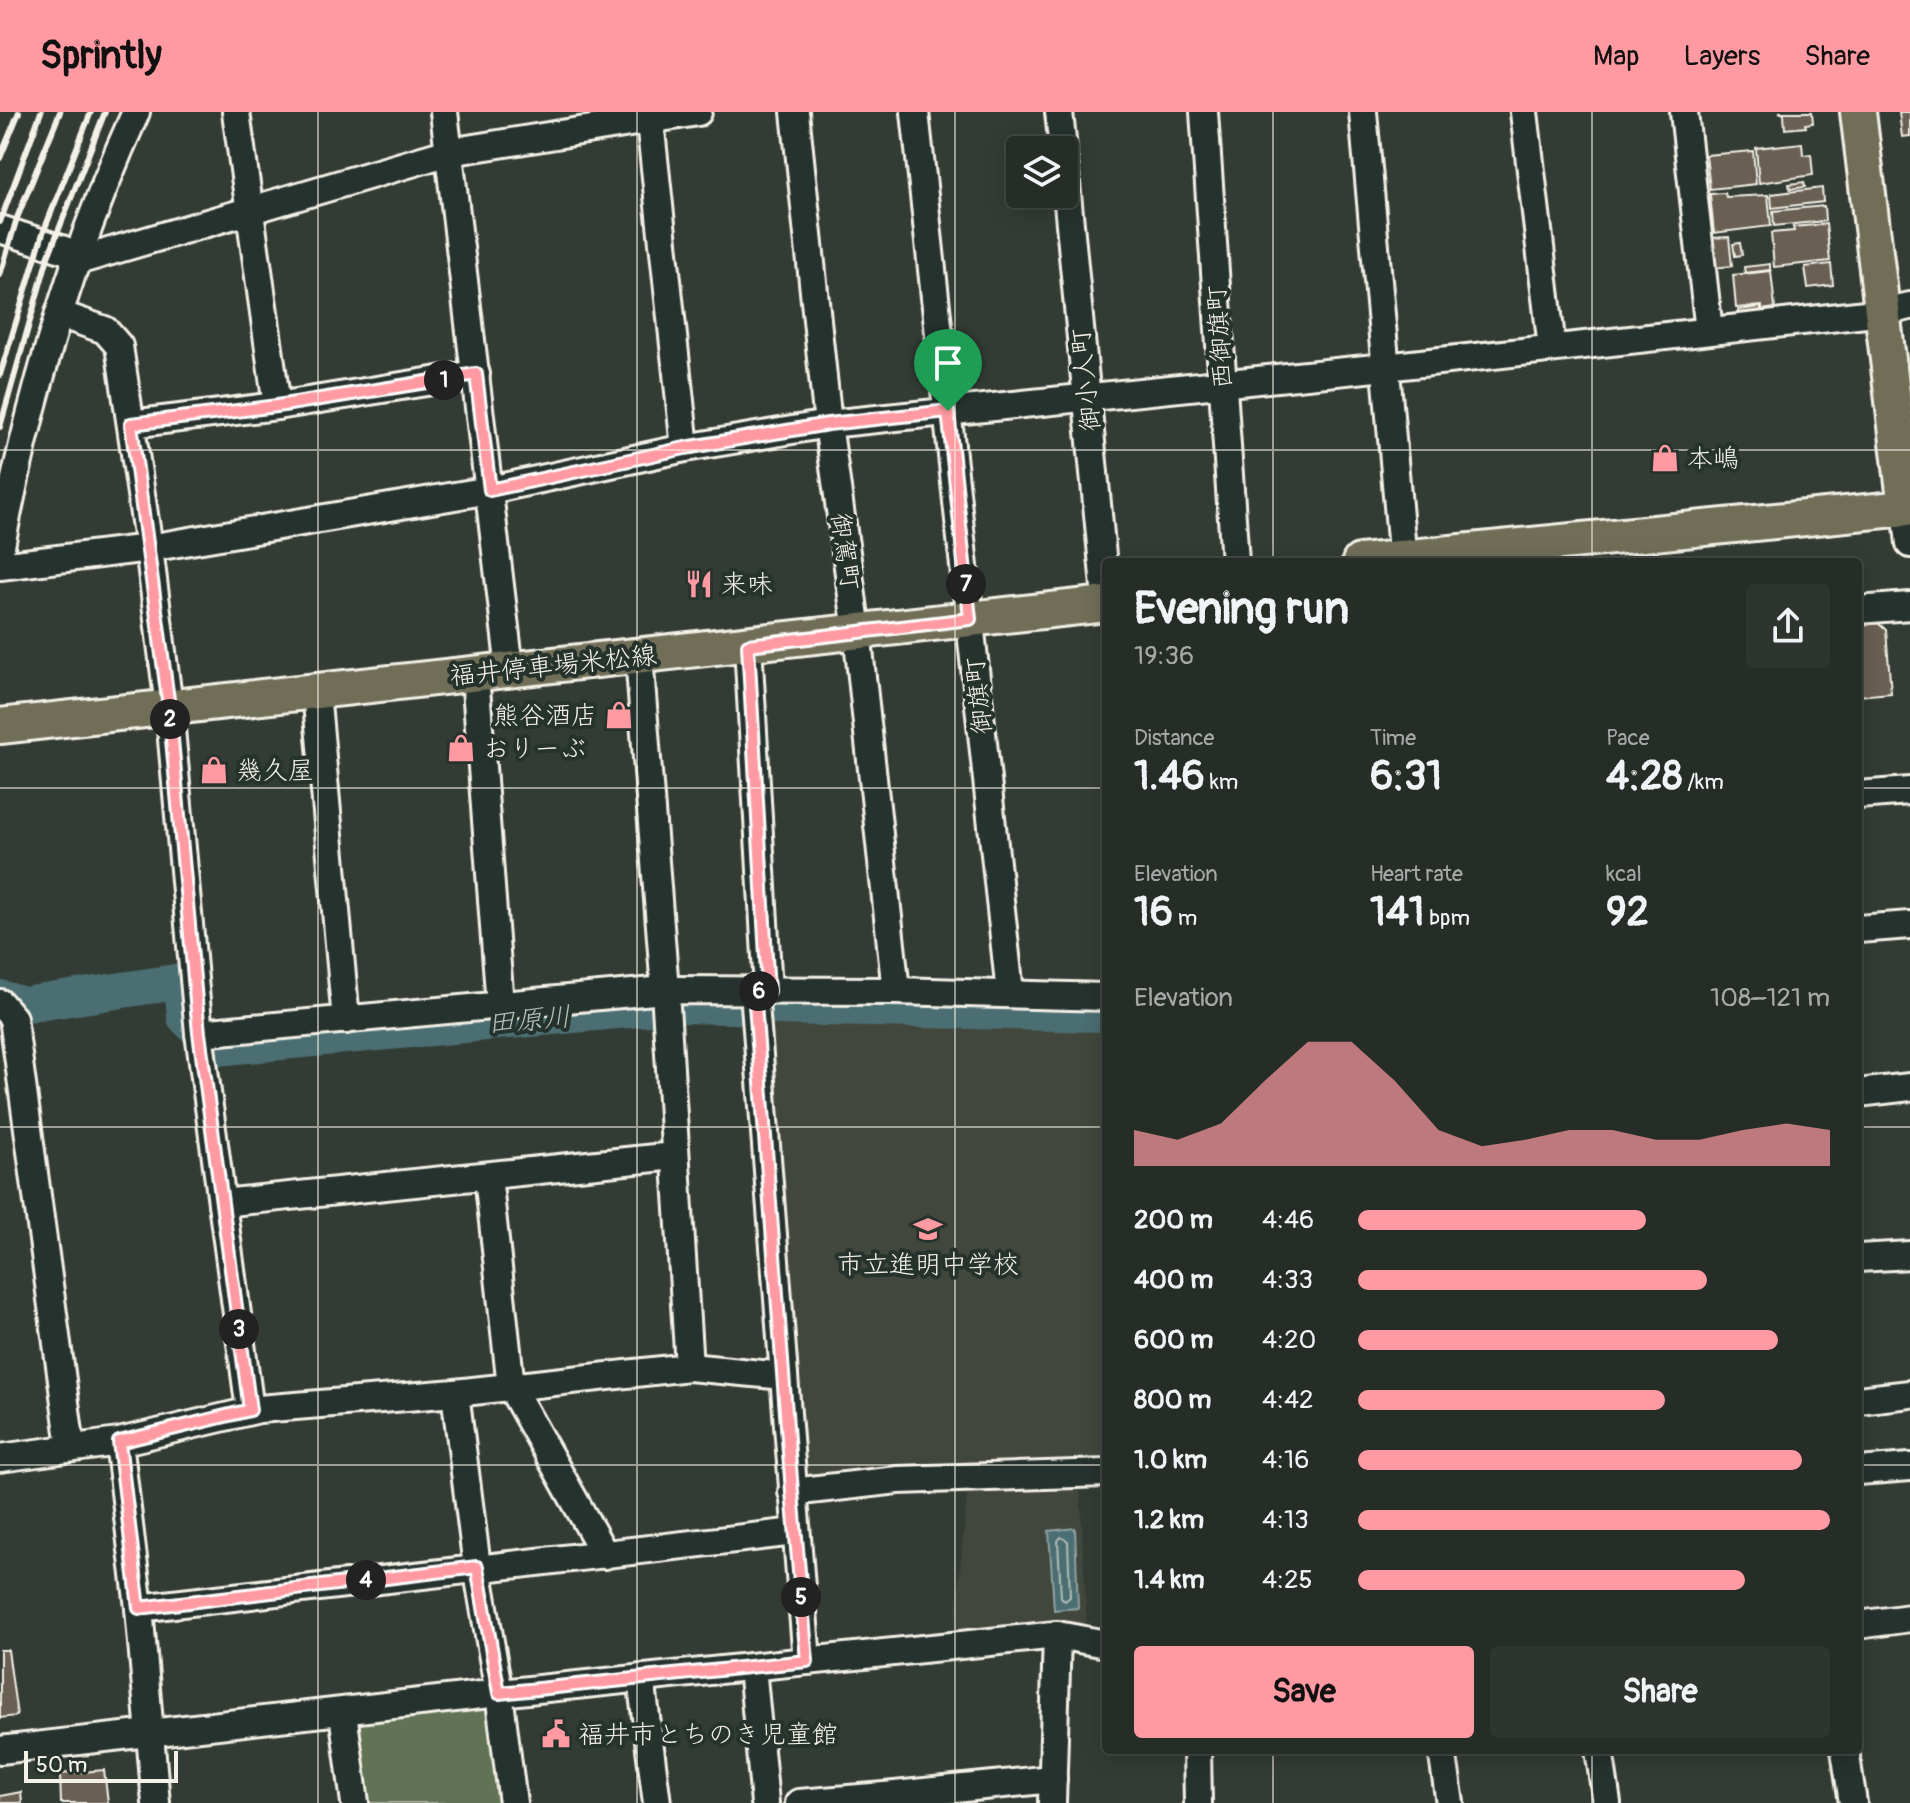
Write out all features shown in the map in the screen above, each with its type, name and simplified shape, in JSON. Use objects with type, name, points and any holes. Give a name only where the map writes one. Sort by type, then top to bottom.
[{"type":"main road","points":[[1413,558],[1908,508],[1897,309],[1858,112]]},
{"type":"main road","name":"福井停車場米松線","points":[[0,726],[1102,604]]},
{"type":"street","points":[[0,551],[36,389],[76,258],[109,171],[136,112]]},
{"type":"street","points":[[236,112],[277,406]]},
{"type":"street","points":[[444,112],[510,670]]},
{"type":"street","points":[[0,229],[76,258],[249,212],[449,152],[650,116],[698,112]]},
{"type":"street","name":"御駕町","points":[[795,112],[828,424],[857,631],[896,991]]},
{"type":"street","name":"御旗町","points":[[915,112],[1010,993]]},
{"type":"street","points":[[1059,112],[1062,136]]},
{"type":"street","name":"西御旗町","points":[[1204,112],[1235,558]]},
{"type":"street","points":[[1363,112],[1403,558]]},
{"type":"street","points":[[1524,112],[1552,348]]},
{"type":"street","points":[[1684,112],[1709,331]]},
{"type":"street","points":[[650,116],[685,448]]},
{"type":"street","name":"御小人町","points":[[1069,208],[1102,558]]},
{"type":"street","points":[[0,566],[149,548],[490,490],[685,448],[828,424],[1385,367],[1897,309]]},
{"type":"street","points":[[59,314],[105,330],[119,346],[169,707],[199,1033],[250,1410]]},
{"type":"street","points":[[131,424],[277,406],[476,374]]},
{"type":"street","points":[[1908,508],[1910,544]]},
{"type":"street","points":[[1862,610],[1910,606]]},
{"type":"street","points":[[748,645],[761,991],[784,1376],[807,1661]]},
{"type":"street","points":[[639,656],[665,990],[689,1367]]},
{"type":"street","points":[[475,674],[500,1006]]},
{"type":"street","points":[[316,692],[346,1020]]},
{"type":"street","points":[[1862,795],[1910,791]]},
{"type":"street","points":[[1862,929],[1910,925]]},
{"type":"street","points":[[199,1033],[665,990],[896,991],[1102,997]]},
{"type":"street","points":[[0,1003],[13,1018],[71,1447]]},
{"type":"street","points":[[1862,1093],[1910,1087]]},
{"type":"street","points":[[222,1203],[674,1156]]},
{"type":"street","points":[[488,1176],[511,1387],[605,1555]]},
{"type":"street","points":[[1862,1258],[1910,1255]]},
{"type":"street","points":[[0,1458],[119,1442],[250,1410],[455,1393],[689,1367],[784,1376]]},
{"type":"street","points":[[455,1393],[477,1567],[499,1693],[513,1803]]},
{"type":"street","points":[[1862,1400],[1910,1394]]},
{"type":"street","points":[[119,1442],[139,1608],[156,1803]]},
{"type":"street","points":[[1862,1471],[1910,1467]]},
{"type":"street","points":[[792,1492],[898,1480],[1102,1473]]},
{"type":"street","points":[[139,1608],[795,1532]]},
{"type":"street","points":[[1862,1624],[1910,1618]]},
{"type":"street","points":[[799,1803],[1052,1791],[1057,1635]]},
{"type":"street","points":[[0,1750],[499,1693],[1057,1635],[1102,1643]]},
{"type":"street","points":[[752,1667],[765,1803]]},
{"type":"street","points":[[641,1678],[657,1803]]},
{"type":"street","points":[[343,1713],[355,1803]]},
{"type":"street","points":[[1197,1754],[1198,1803]]},
{"type":"street","points":[[1443,1754],[1450,1803]]},
{"type":"street","points":[[1600,1754],[1607,1803]]},
{"type":"street","points":[[1846,1754],[1853,1803]]},
{"type":"shaded area","points":[[767,1016],[1102,1023],[1102,1467],[1079,1469],[1087,1630],[954,1637],[969,1473],[797,1484]]},
{"type":"green space","points":[[499,1693],[513,1803],[355,1803],[343,1713]]},
{"type":"water","points":[[1075,1528],[1078,1608],[1054,1610],[1049,1531]]},
{"type":"building","points":[[1779,112],[1812,112],[1813,123],[1805,124],[1806,127],[1785,129],[1784,114]]},
{"type":"building","points":[[1899,112],[1910,112],[1910,136],[1902,137]]},
{"type":"building","points":[[1802,143],[1803,155],[1811,154],[1813,175],[1759,183],[1756,148]]},
{"type":"building","points":[[1753,151],[1756,184],[1710,189],[1706,155]]},
{"type":"building","points":[[1804,182],[1805,187],[1790,189],[1789,184]]},
{"type":"building","points":[[1822,188],[1823,202],[1772,208],[1771,194]]},
{"type":"building","points":[[1725,193],[1726,197],[1768,195],[1771,226],[1714,233],[1710,194]]},
{"type":"building","points":[[1824,206],[1825,221],[1774,226],[1773,211]]},
{"type":"building","points":[[1826,224],[1830,261],[1774,267],[1771,233]]},
{"type":"building","points":[[1729,237],[1732,266],[1714,268],[1711,238]]},
{"type":"building","points":[[1740,243],[1742,255],[1735,256],[1733,244]]},
{"type":"building","points":[[1770,264],[1770,270],[1745,273],[1744,267]]},
{"type":"building","points":[[1831,264],[1833,285],[1808,288],[1805,267]]},
{"type":"building","points":[[1771,271],[1775,308],[1736,308],[1733,275]]},
{"type":"building","points":[[1761,307],[1761,316],[1739,318],[1738,310]]},
{"type":"building","points":[[1878,623],[1886,630],[1891,693],[1862,696],[1862,624]]},
{"type":"building","points":[[0,1650],[8,1650],[17,1716],[0,1718]]},
{"type":"building","points":[[104,1770],[108,1803],[61,1803],[60,1774]]},
{"type":"building","points":[[21,1792],[22,1803],[0,1803],[0,1796]]},
{"type":"waterway","name":"田原川","points":[[0,998],[24,1005],[182,981],[185,1017],[216,1048],[682,1005],[1102,1014]]},
{"type":"railway","points":[[0,158],[19,112]]},
{"type":"railway","points":[[0,222],[41,112]]},
{"type":"railway","points":[[0,275],[17,218],[60,112]]},
{"type":"railway","points":[[0,375],[43,233],[91,112]]},
{"type":"railway","points":[[0,427],[48,257],[105,112]]},
{"type":"place","name":"本嶋","points":[[1665,458]]},
{"type":"place","name":"来味","points":[[699,584]]},
{"type":"place","name":"熊谷酒店","points":[[619,715]]},
{"type":"place","name":"おりーぶ","points":[[461,748]]},
{"type":"place","name":"幾久屋","points":[[214,770]]},
{"type":"place","name":"市立進明中学校","points":[[928,1229]]},
{"type":"place","name":"福井市とちのき児童館","points":[[556,1734]]},
{"type":"route","points":[[476,374],[490,490],[685,448],[828,424],[948,411],[970,619],[748,645],[768,991],[754,991],[807,1661],[499,1693],[477,1567],[139,1608],[119,1442],[250,1410],[199,1033],[169,707],[131,424],[277,406],[476,374]]}]
